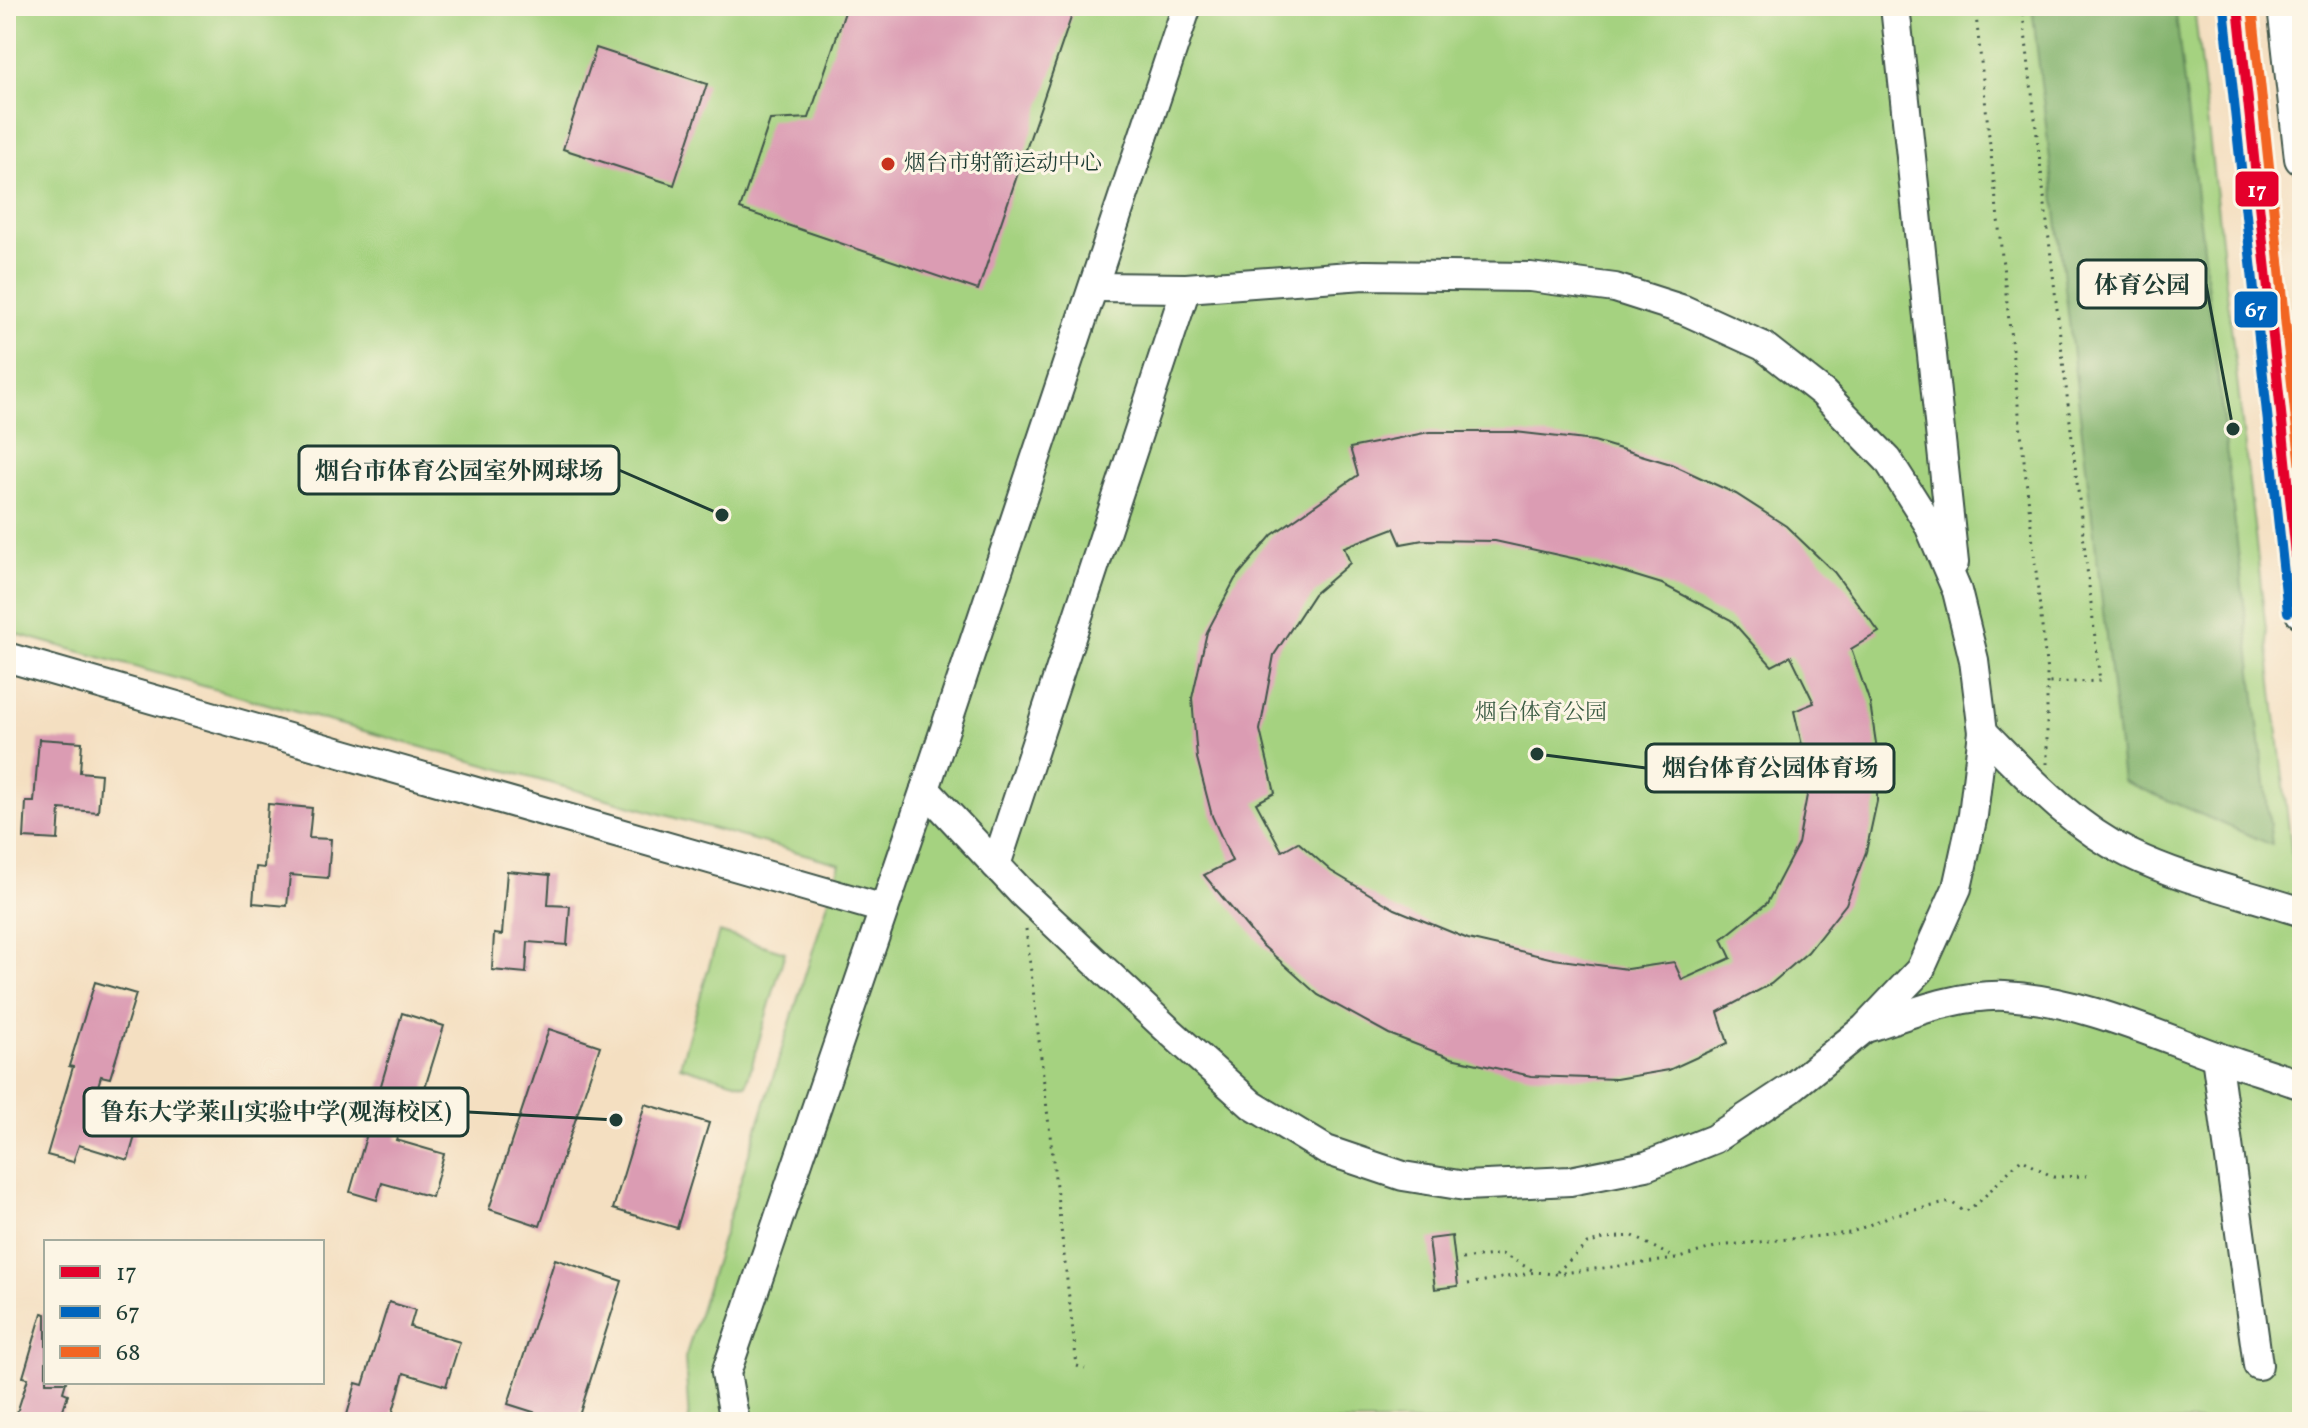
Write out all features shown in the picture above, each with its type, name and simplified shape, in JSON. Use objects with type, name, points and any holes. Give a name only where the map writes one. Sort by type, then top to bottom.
[{"type":"main road","points":[[2238,6],[2302,611]]},
{"type":"main road","points":[[2292,21],[2302,158]]},
{"type":"street","points":[[735,1422],[726,1373],[1187,6]]},
{"type":"street","points":[[925,789],[1022,893],[1165,1027],[1252,1105],[1326,1150],[1403,1176],[1465,1186],[1570,1181],[1646,1166],[1714,1139],[1791,1088],[1865,1028],[1920,970],[1957,888],[1973,815],[1983,732],[1974,660],[1957,591],[1895,6]]},
{"type":"street","points":[[1094,287],[1186,288],[1364,275],[1530,277],[1615,288],[1684,310],[1763,346],[1823,393],[1888,460],[1928,523],[1957,591]]},
{"type":"street","points":[[996,865],[1186,288]]},
{"type":"street","points":[[6,657],[884,909]]},
{"type":"street","points":[[1983,732],[2046,796],[2126,852],[2191,878],[2302,912]]},
{"type":"street","points":[[1865,1028],[1947,1002],[2003,996],[2063,1005],[2120,1019],[2302,1085]]},
{"type":"street","points":[[2216,1056],[2258,1365]]},
{"type":"path","points":[[1975,6],[2047,683],[2046,796]]},
{"type":"path","points":[[2022,6],[2100,681],[2047,683]]},
{"type":"path","points":[[1022,893],[1077,1366],[1085,1369]]},
{"type":"path","points":[[1468,1284],[1535,1272],[1555,1274],[1676,1259],[1718,1246],[1850,1233],[1892,1215],[1951,1202],[1965,1212],[2021,1159],[2053,1177],[2089,1176]]},
{"type":"path","points":[[1555,1274],[1587,1244],[1607,1238],[1633,1236],[1676,1259]]},
{"type":"path","points":[[1462,1259],[1502,1254],[1535,1272]]},
{"type":"green space","name":"烟台体育公园","points":[[6,6],[2194,6],[2302,963],[2302,1422],[689,1422],[685,1358],[840,864],[6,631]]},
{"type":"green space","points":[[2032,6],[2175,6],[2272,845],[2123,781]]},
{"type":"green space","points":[[719,932],[785,952],[746,1085],[680,1066]]},
{"type":"building","name":"烟台市射箭运动中心","points":[[847,6],[1075,6],[978,290],[740,209],[770,120],[809,118]]},
{"type":"building","points":[[596,48],[707,84],[674,185],[563,149]]},
{"type":"building","points":[[1429,432],[1515,432],[1594,441],[1671,464],[1736,494],[1786,526],[1834,572],[1879,632],[1851,649],[1870,703],[1877,750],[1877,801],[1866,852],[1846,904],[1808,952],[1771,984],[1718,1012],[1728,1043],[1669,1070],[1616,1079],[1531,1076],[1451,1058],[1389,1034],[1318,995],[1261,944],[1204,875],[1232,861],[1212,816],[1197,758],[1192,698],[1207,632],[1235,579],[1272,535],[1358,475],[1350,448]],"holes":[[[1394,528],[1401,544],[1423,540],[1495,541],[1590,562],[1662,584],[1731,620],[1772,666],[1791,656],[1814,703],[1794,711],[1810,779],[1798,844],[1767,903],[1722,939],[1731,958],[1682,980],[1674,962],[1627,969],[1554,959],[1468,939],[1395,909],[1331,871],[1298,842],[1282,851],[1256,803],[1275,793],[1260,730],[1274,655],[1314,594],[1350,563],[1344,547]]]},
{"type":"building","points":[[39,739],[82,742],[80,772],[101,774],[98,812],[60,809],[58,840],[24,838],[26,802],[34,802]]},
{"type":"building","points":[[268,804],[312,808],[309,838],[331,839],[328,878],[290,875],[287,906],[253,903],[256,867],[264,868]]},
{"type":"building","points":[[507,871],[550,875],[548,905],[570,906],[567,945],[528,942],[526,973],[492,970],[494,934],[502,935]]},
{"type":"building","points":[[95,982],[136,994],[110,1078],[101,1076],[93,1103],[141,1116],[128,1160],[79,1145],[73,1162],[47,1155],[73,1067],[69,1066]]},
{"type":"building","points":[[402,1013],[444,1026],[418,1110],[406,1107],[396,1140],[444,1154],[432,1197],[382,1183],[377,1200],[350,1192]]},
{"type":"building","points":[[549,1029],[600,1046],[540,1226],[489,1209]]},
{"type":"building","points":[[645,1104],[709,1123],[677,1228],[613,1209]]},
{"type":"building","points":[[1452,1236],[1458,1286],[1435,1289],[1429,1239]]},
{"type":"building","points":[[555,1259],[622,1281],[577,1422],[565,1422],[508,1404]]},
{"type":"building","points":[[389,1302],[415,1310],[410,1327],[460,1342],[446,1386],[404,1373],[390,1422],[345,1422],[356,1383],[363,1385]]},
{"type":"building","points":[[44,1314],[44,1384],[65,1384],[63,1392],[68,1394],[59,1422],[14,1422],[28,1378],[23,1377]]},
{"type":"transit line","name":"17","points":[[2238,6],[2302,611]]},
{"type":"transit line","name":"68","points":[[2252,6],[2302,478]]},
{"type":"transit line","name":"67","points":[[2224,7],[2288,612]]},
{"type":"place","name":"烟台市射箭运动中心","points":[[888,164]]},
{"type":"place","name":"体育公园","points":[[2233,429]]},
{"type":"place","name":"烟台市体育公园室外网球场","points":[[722,515]]},
{"type":"place","name":"烟台体育公园体育场","points":[[1537,754]]},
{"type":"place","name":"鲁东大学莱山实验中学(观海校区)","points":[[616,1120]]}]
